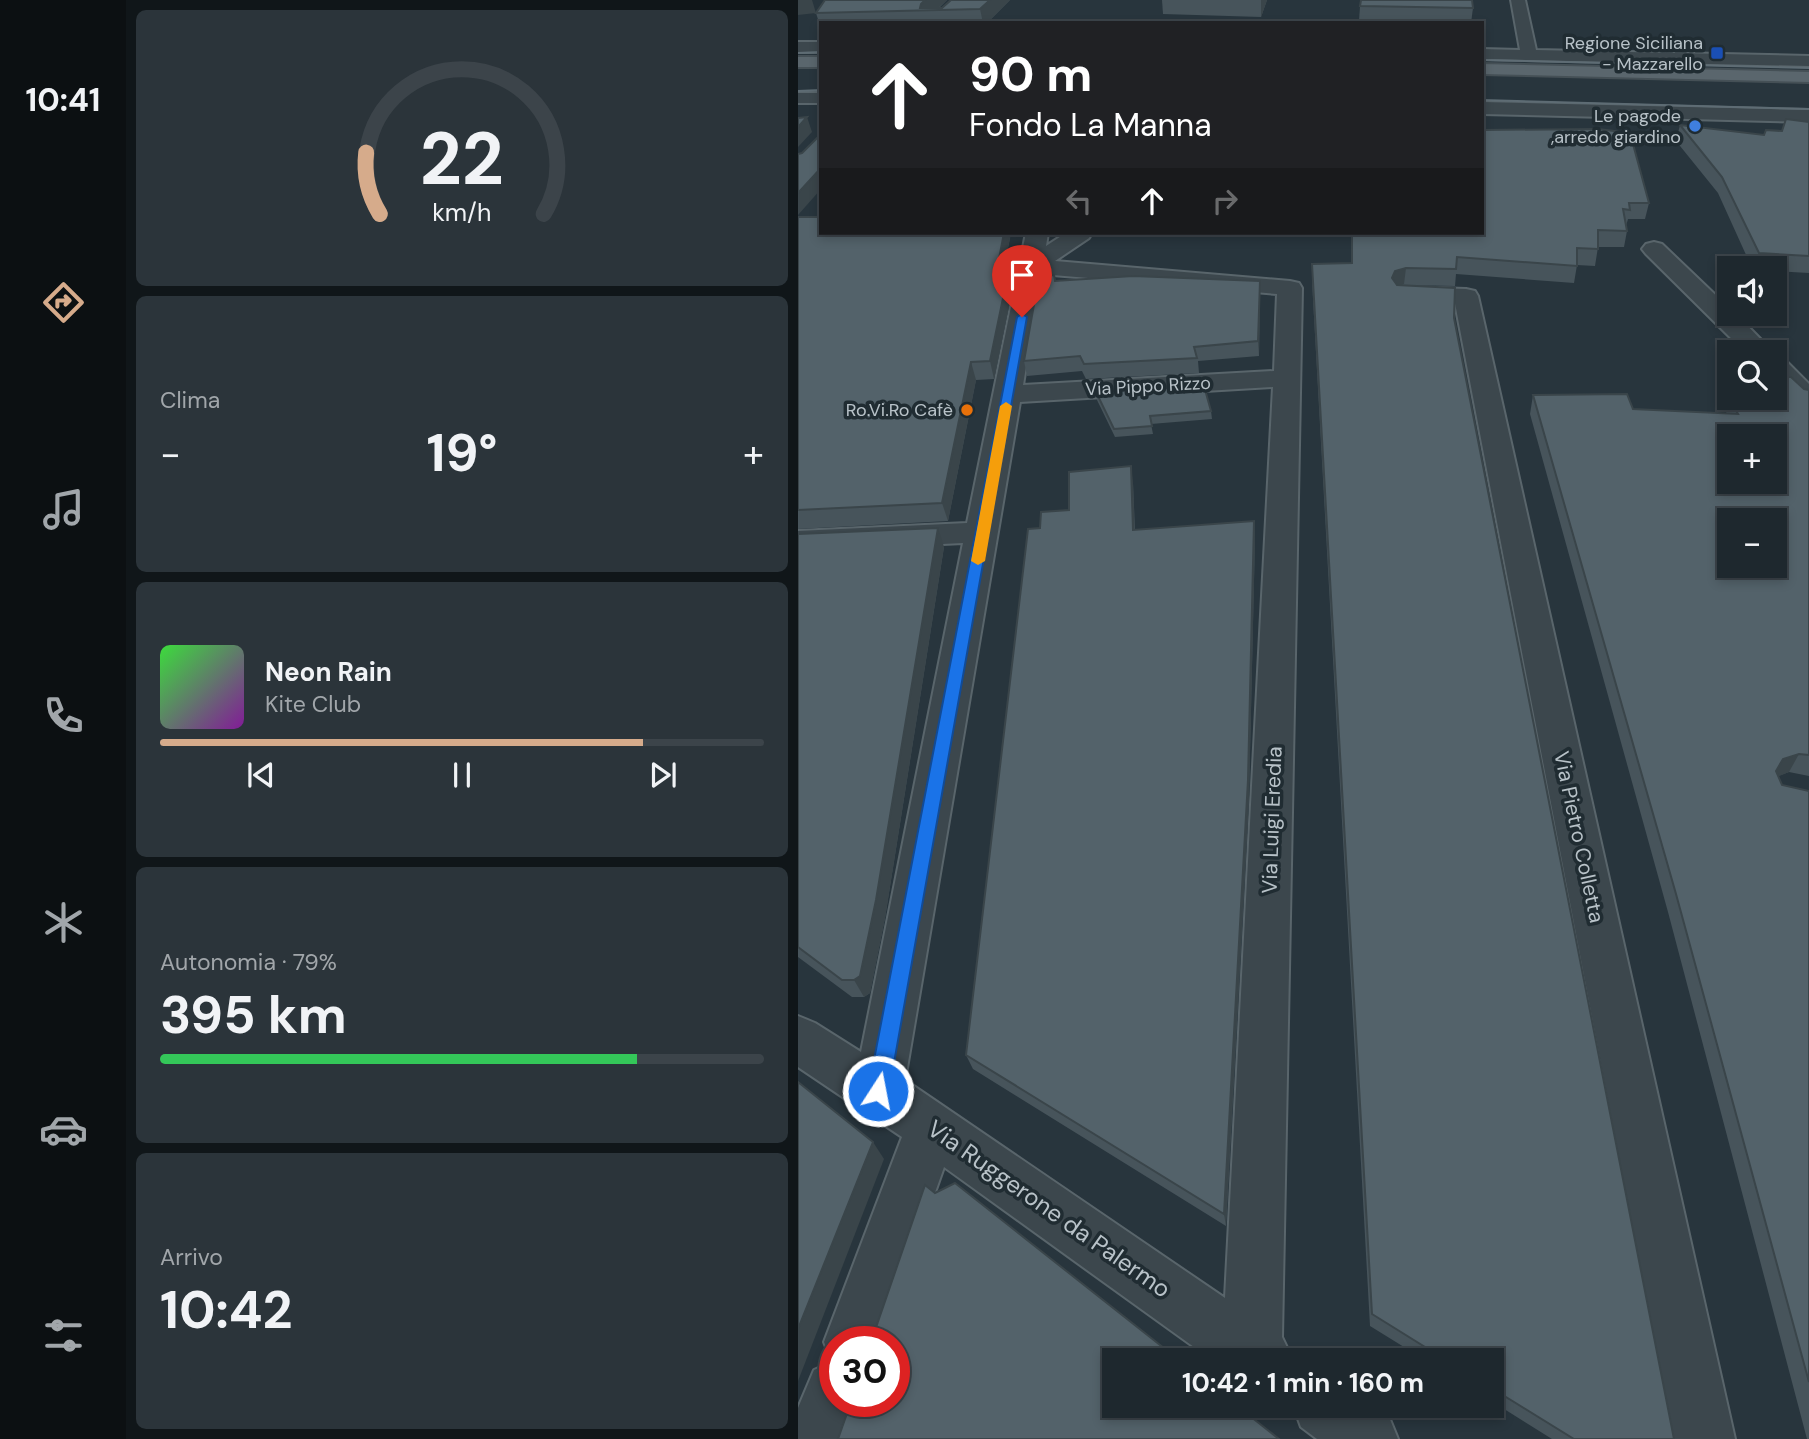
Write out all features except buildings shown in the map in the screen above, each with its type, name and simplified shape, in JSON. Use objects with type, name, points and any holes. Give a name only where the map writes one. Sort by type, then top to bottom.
[{"type":"main road","points":[[798,62],[819,62]]},
{"type":"main road","points":[[1484,69],[1809,77]]},
{"type":"main road","points":[[798,80],[819,80]]},
{"type":"street","points":[[1518,0],[1521,55]]},
{"type":"street","points":[[1494,39],[1521,55]]},
{"type":"street","points":[[798,47],[819,47]]},
{"type":"street","points":[[1484,54],[1809,61]]},
{"type":"street","points":[[798,98],[819,97]]},
{"type":"street","points":[[1484,108],[1809,116]]},
{"type":"street","points":[[878,1091],[984,532],[1037,235]]},
{"type":"street","points":[[1031,266],[1078,235]]},
{"type":"street","points":[[1654,249],[1748,340]]},
{"type":"street","name":"Via Luigi Eredia","points":[[1031,266],[1290,288],[1258,1348]]},
{"type":"street","name":"Via Pietro Colletta","points":[[1405,294],[1466,296],[1704,1439]]},
{"type":"street","name":"Via Pippo Rizzo","points":[[1008,394],[1288,378]]},
{"type":"street","points":[[1787,378],[1809,399]]},
{"type":"street","points":[[798,541],[984,532]]},
{"type":"street","name":"Via Ruggerone da Palermo","points":[[798,1039],[933,1126],[1247,1348]]},
{"type":"street","points":[[859,1326],[933,1126]]},
{"type":"street","points":[[817,1439],[825,1417]]},
{"type":"street","points":[[1340,1418],[1367,1439]]},
{"type":"tram line","points":[[798,53],[819,52]]},
{"type":"tram line","points":[[1484,60],[1809,68]]},
{"type":"tram line","points":[[798,91],[819,90]]},
{"type":"tram line","points":[[1484,100],[1809,109]]},
{"type":"slow traffic","points":[[978,561],[1006,406]]},
{"type":"place","name":"Regione Siciliana - Mazzarello","points":[[1717,53]]},
{"type":"place","name":"Le pagode ,arredo giardino","points":[[1695,126]]},
{"type":"place","name":"Ro.Vi.Ro Cafè","points":[[967,410]]},
{"type":"route","points":[[878,1091],[1022,317]]}]
